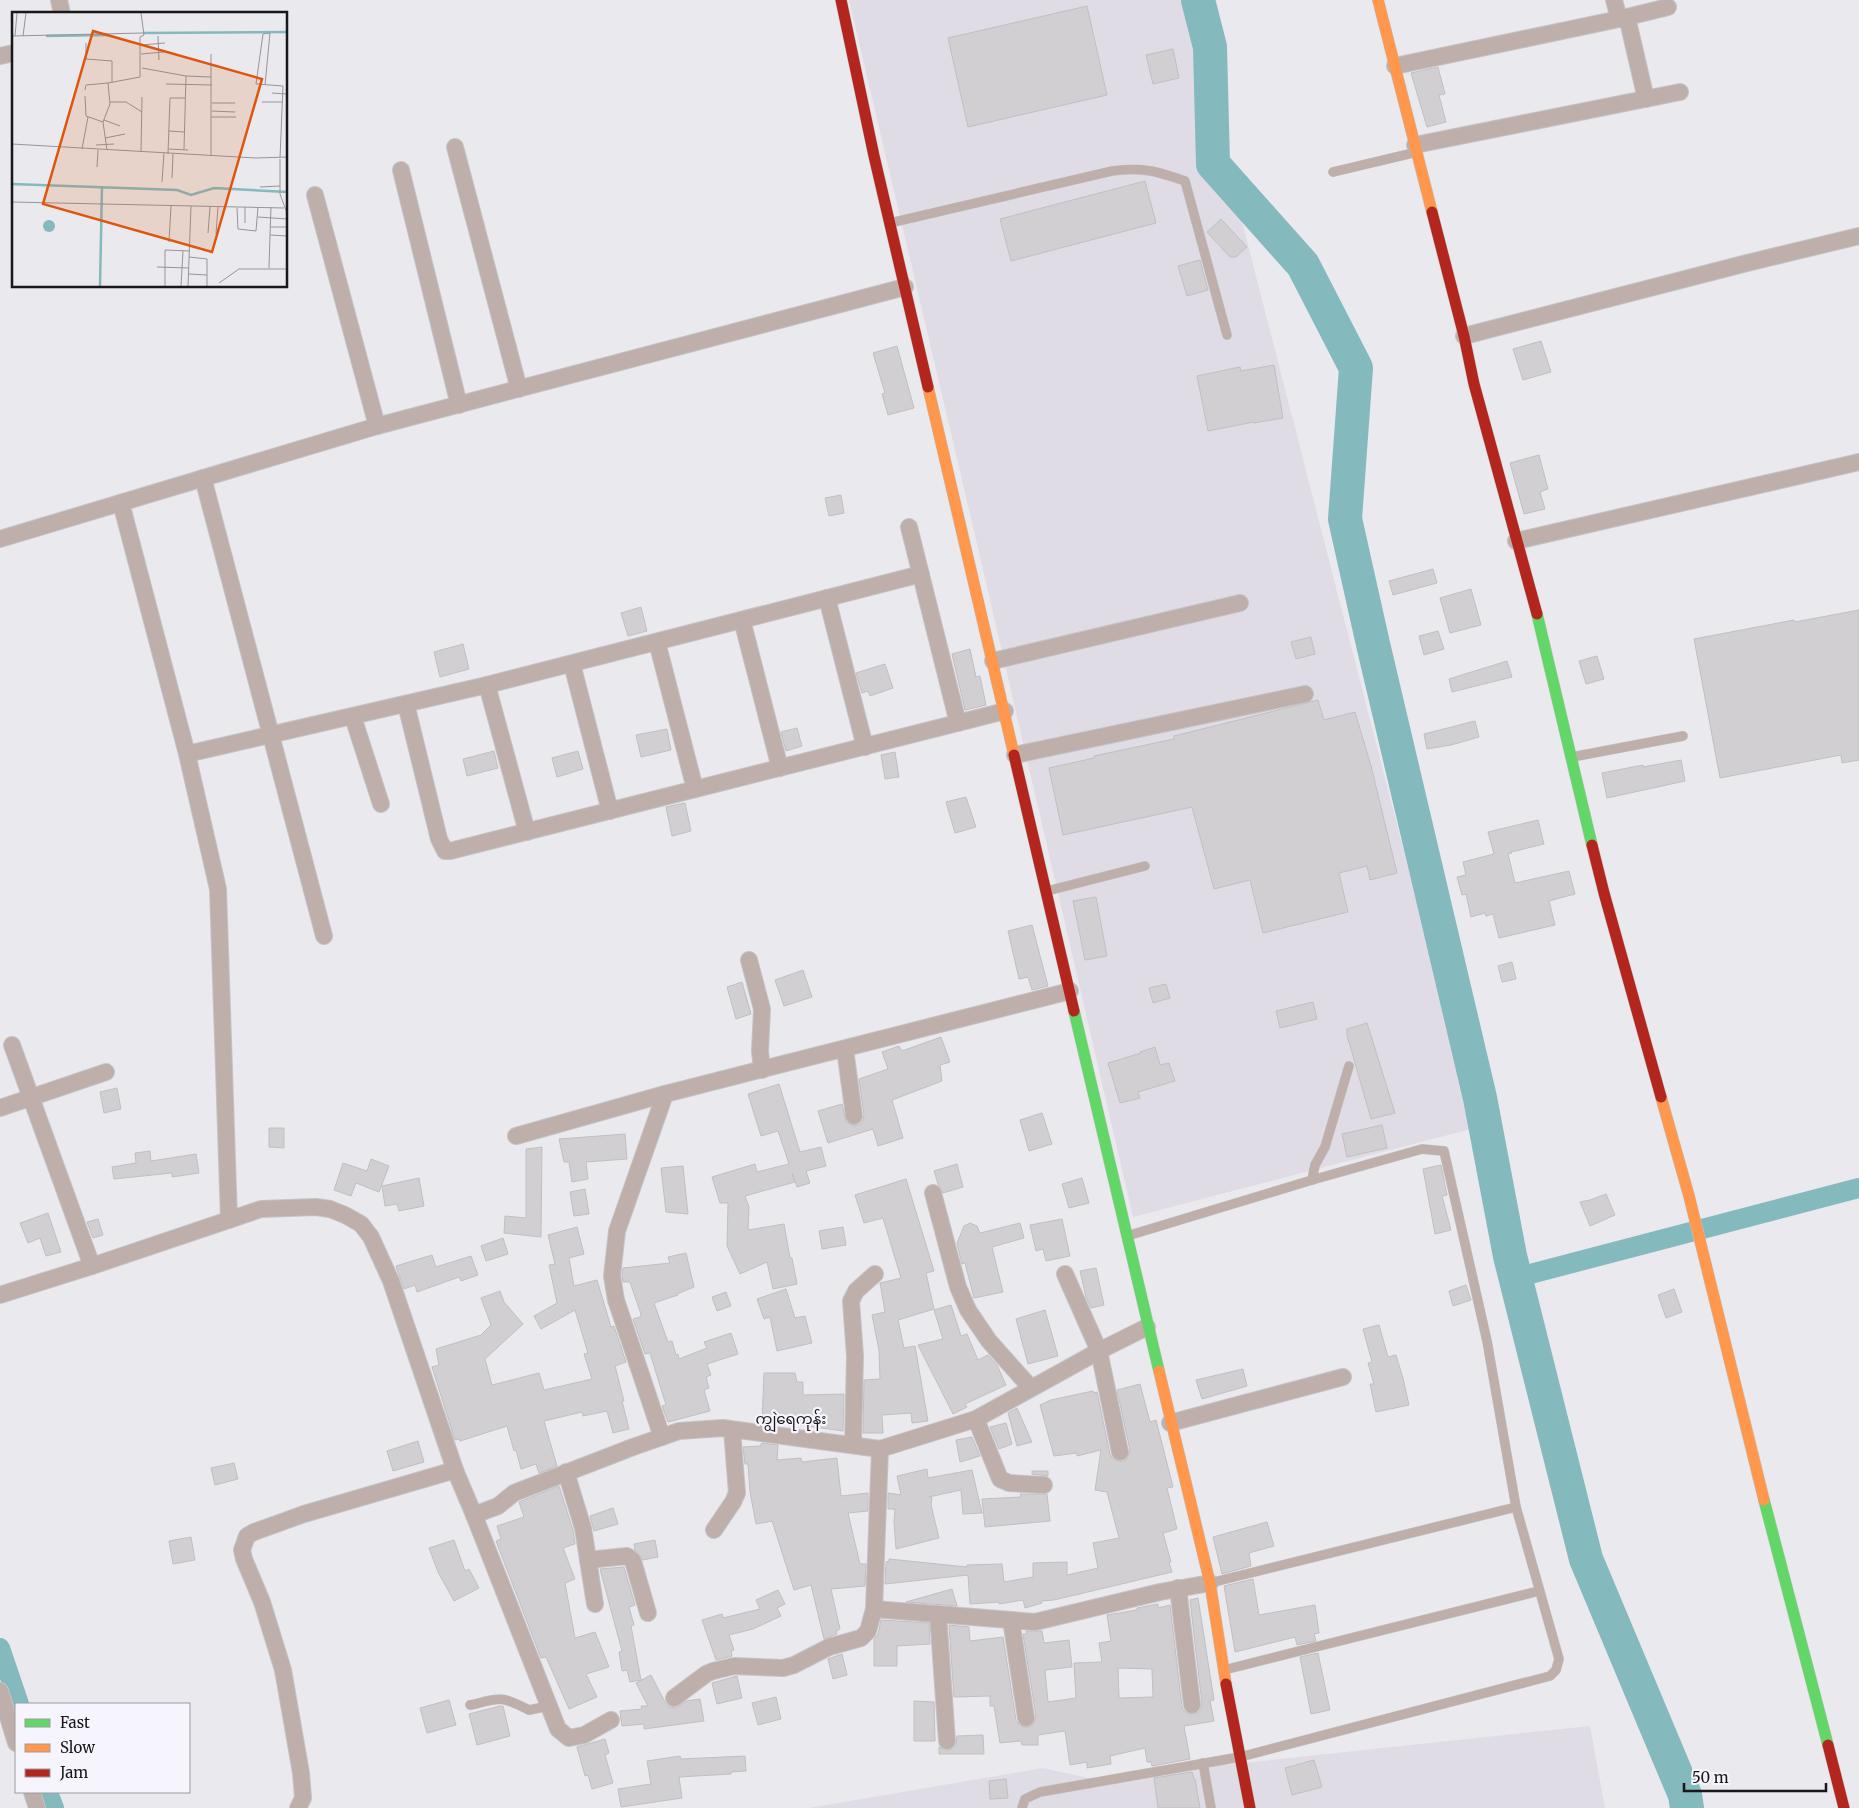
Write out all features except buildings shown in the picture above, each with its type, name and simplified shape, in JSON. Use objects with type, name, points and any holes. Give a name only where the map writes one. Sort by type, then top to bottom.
[{"type":"street","points":[[841,0],[890,224],[1170,1423],[1210,1583],[1224,1671],[1250,1808]]},
{"type":"street","points":[[1378,0],[1604,893],[1689,1196],[1736,1389],[1844,1808]]},
{"type":"street","points":[[1614,0],[1623,18],[1646,99]]},
{"type":"street","points":[[1394,66],[1668,7]]},
{"type":"street","points":[[1416,149],[1680,92]]},
{"type":"street","points":[[454,148],[519,389]]},
{"type":"street","points":[[401,170],[459,405]]},
{"type":"street","points":[[314,195],[377,426]]},
{"type":"street","points":[[1464,336],[1738,265],[1859,236]]},
{"type":"street","points":[[0,539],[377,426],[905,287]]},
{"type":"street","points":[[1516,541],[1859,462]]},
{"type":"street","points":[[203,478],[324,936]]},
{"type":"street","points":[[121,503],[187,754],[218,889],[229,1220]]},
{"type":"street","points":[[909,527],[958,723]]},
{"type":"street","points":[[187,754],[488,685],[921,574]]},
{"type":"street","points":[[827,598],[865,746]]},
{"type":"street","points":[[993,661],[1240,603]]},
{"type":"street","points":[[742,620],[780,768]]},
{"type":"street","points":[[657,642],[695,789]]},
{"type":"street","points":[[572,664],[610,811]]},
{"type":"street","points":[[488,685],[527,832]]},
{"type":"street","points":[[1015,755],[1305,694]]},
{"type":"street","points":[[406,704],[439,839],[445,851],[457,850],[1004,711]]},
{"type":"street","points":[[353,717],[381,804]]},
{"type":"street","points":[[749,960],[762,1009],[760,1051],[762,1070]]},
{"type":"street","points":[[516,1136],[665,1094],[1070,991]]},
{"type":"street","points":[[12,1045],[92,1266]]},
{"type":"street","points":[[845,1049],[854,1116]]},
{"type":"street","points":[[0,1108],[106,1072]]},
{"type":"street","points":[[662,1437],[616,1300],[612,1276],[617,1231],[665,1094]]},
{"type":"street","points":[[933,1193],[958,1287],[968,1310],[990,1342],[1031,1388]]},
{"type":"street","points":[[1,1293],[92,1266],[261,1209],[316,1207],[330,1209],[361,1224],[371,1237],[391,1281],[455,1470],[558,1729],[569,1738],[584,1735],[611,1720]]},
{"type":"street","points":[[853,1444],[855,1356],[851,1301],[856,1291],[875,1274]]},
{"type":"street","points":[[1065,1274],[1099,1351],[1120,1452]]},
{"type":"street","points":[[474,1515],[498,1506],[514,1492],[680,1431],[723,1428],[880,1449],[976,1419],[1099,1351],[1148,1327]]},
{"type":"street","points":[[1170,1423],[1342,1377]]},
{"type":"street","points":[[976,1419],[1000,1479],[1008,1483],[1044,1486]]},
{"type":"street","points":[[714,1530],[737,1493],[732,1430]]},
{"type":"street","points":[[674,1698],[706,1674],[713,1671],[734,1666],[783,1668],[794,1665],[829,1647],[861,1638],[868,1631],[874,1609],[880,1449]]},
{"type":"street","points":[[298,1808],[303,1798],[301,1773],[283,1670],[262,1602],[244,1558],[243,1543],[247,1536],[254,1532],[304,1514],[455,1470]]},
{"type":"street","points":[[566,1472],[583,1528],[595,1604]]},
{"type":"street","points":[[588,1560],[627,1556],[633,1561],[648,1613]]},
{"type":"street","points":[[874,1609],[1035,1622],[1101,1605],[1210,1583]]},
{"type":"street","points":[[1178,1588],[1192,1705]]},
{"type":"street","points":[[938,1614],[947,1741]]},
{"type":"street","points":[[1011,1620],[1026,1718]]},
{"type":"street","points":[[0,1691],[15,1740]]},
{"type":"street","points":[[32,1793],[37,1808]]},
{"type":"lane","points":[[1333,172],[1416,149]]},
{"type":"lane","points":[[890,224],[1112,170],[1135,168],[1184,181],[1227,335]]},
{"type":"lane","points":[[1571,757],[1683,736]]},
{"type":"lane","points":[[1046,891],[1145,866]]},
{"type":"lane","points":[[1312,1180],[1315,1165],[1325,1147],[1348,1066]]},
{"type":"lane","points":[[1022,1808],[1026,1799],[1040,1792],[1240,1757],[1550,1676],[1556,1670],[1559,1659],[1516,1507],[1487,1341],[1444,1151],[1422,1149],[1126,1236]]},
{"type":"lane","points":[[1210,1583],[1516,1507]]},
{"type":"lane","points":[[1224,1671],[1539,1591]]},
{"type":"lane","points":[[470,1705],[500,1698],[508,1699],[529,1710],[549,1706]]},
{"type":"lane","points":[[1203,1764],[1211,1808]]},
{"type":"shaded area","points":[[849,0],[1185,0],[1475,1128],[1133,1217]]},
{"type":"shaded area","points":[[1590,1726],[1605,1808],[809,1808],[1043,1768],[1093,1779]]},
{"type":"waterway","points":[[1198,0],[1210,47],[1213,164],[1303,265],[1356,368],[1345,519],[1480,1098],[1510,1256],[1586,1559],[1685,1795],[1687,1808]]},
{"type":"waterway","points":[[1515,1278],[1859,1188]]},
{"type":"waterway","points":[[0,1648],[19,1703]]},
{"type":"waterway","points":[[48,1793],[54,1808]]},
{"type":"traffic: fast","points":[[1537,614],[1592,845]]},
{"type":"traffic: fast","points":[[1074,1011],[1159,1371]]},
{"type":"traffic: fast","points":[[1764,1500],[1828,1745]]},
{"type":"traffic: slow","points":[[1378,0],[1432,212]]},
{"type":"traffic: slow","points":[[928,387],[1014,755]]},
{"type":"traffic: slow","points":[[1661,1097],[1689,1196],[1764,1500]]},
{"type":"traffic: slow","points":[[1159,1371],[1210,1583],[1226,1684]]},
{"type":"traffic: jam","points":[[841,0],[874,156],[928,387]]},
{"type":"traffic: jam","points":[[1432,212],[1464,336],[1474,384],[1537,614]]},
{"type":"traffic: jam","points":[[1014,755],[1074,1011]]},
{"type":"traffic: jam","points":[[1592,845],[1661,1097]]},
{"type":"traffic: jam","points":[[1226,1684],[1250,1808]]},
{"type":"traffic: jam","points":[[1828,1745],[1844,1808]]},
{"type":"district","name":"ကျွဲရေကုန်း","points":[[791,1419]]}]
